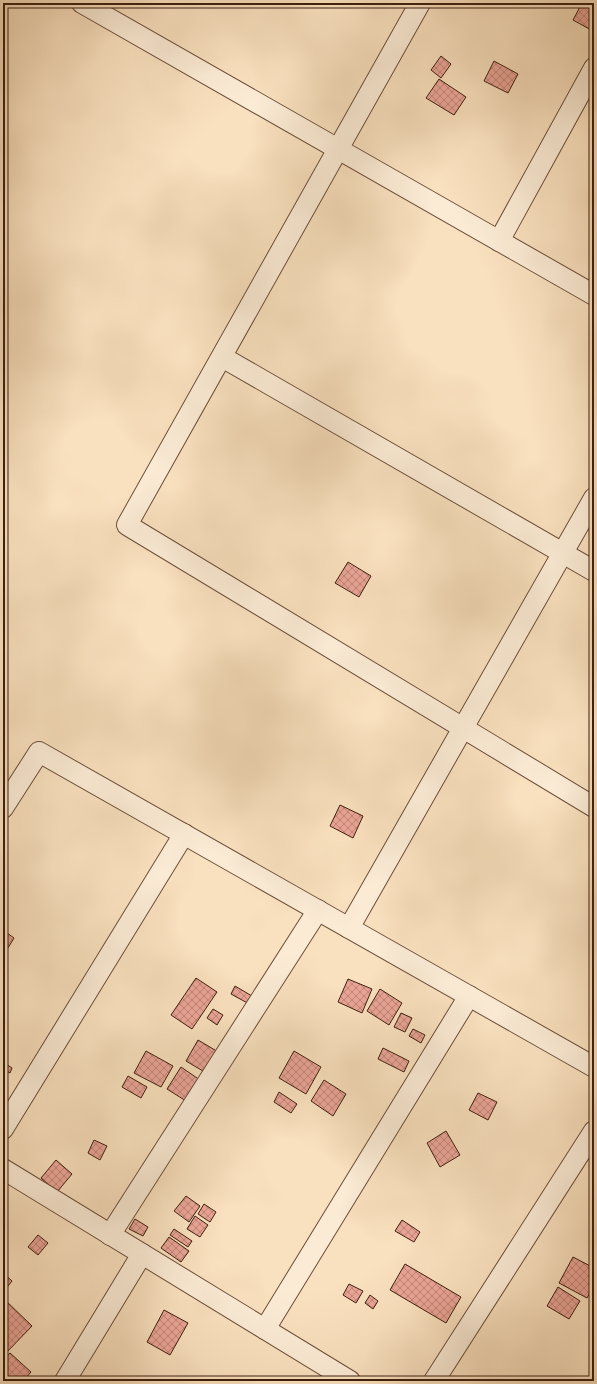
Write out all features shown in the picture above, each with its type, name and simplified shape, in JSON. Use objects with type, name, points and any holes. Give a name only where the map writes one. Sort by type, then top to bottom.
[{"type":"street","points":[[82,3],[594,295]]},
{"type":"street","points":[[420,3],[128,525],[594,807]]},
{"type":"street","points":[[499,241],[594,68]]},
{"type":"street","points":[[222,357],[594,571]]},
{"type":"street","points":[[349,928],[594,498]]},
{"type":"street","points":[[3,808],[39,752],[594,1067]]},
{"type":"street","points":[[3,1129],[184,834]]},
{"type":"street","points":[[110,1235],[318,910]]},
{"type":"street","points":[[265,1329],[469,996]]},
{"type":"street","points":[[434,1381],[594,1131]]},
{"type":"street","points":[[3,1169],[350,1381]]},
{"type":"street","points":[[65,1381],[142,1254]]},
{"type":"building","points":[[582,3],[594,3],[593,31],[573,20]]},
{"type":"building","points":[[441,56],[451,64],[441,78],[431,70]]},
{"type":"building","points":[[494,61],[518,74],[508,93],[484,81]]},
{"type":"building","points":[[439,79],[466,97],[454,115],[426,98]]},
{"type":"building","points":[[348,562],[371,576],[359,597],[335,583]]},
{"type":"building","points":[[340,805],[363,816],[353,838],[330,826]]},
{"type":"building","points":[[3,930],[14,938],[3,956]]},
{"type":"building","points":[[196,978],[217,992],[192,1029],[171,1015]]},
{"type":"building","points":[[348,979],[372,989],[362,1013],[338,1002]]},
{"type":"building","points":[[235,986],[257,999],[253,1006],[231,994]]},
{"type":"building","points":[[380,989],[402,1003],[389,1025],[367,1011]]},
{"type":"building","points":[[213,1009],[223,1015],[217,1025],[207,1018]]},
{"type":"building","points":[[401,1013],[412,1018],[405,1032],[394,1027]]},
{"type":"building","points":[[413,1029],[425,1035],[421,1043],[409,1036]]},
{"type":"building","points":[[198,1040],[220,1053],[208,1074],[186,1061]]},
{"type":"building","points":[[383,1048],[409,1061],[404,1072],[378,1059]]},
{"type":"building","points":[[146,1051],[173,1066],[161,1087],[134,1073]]},
{"type":"building","points":[[294,1051],[321,1067],[306,1094],[279,1078]]},
{"type":"building","points":[[3,1062],[12,1068],[10,1073],[3,1069]]},
{"type":"building","points":[[181,1067],[200,1080],[186,1101],[167,1089]]},
{"type":"building","points":[[128,1076],[147,1087],[141,1098],[122,1087]]},
{"type":"building","points":[[324,1080],[346,1094],[333,1116],[311,1101]]},
{"type":"building","points":[[279,1092],[297,1104],[291,1113],[274,1102]]},
{"type":"building","points":[[478,1093],[497,1102],[488,1120],[469,1110]]},
{"type":"building","points":[[446,1131],[460,1155],[440,1167],[427,1143]]},
{"type":"building","points":[[94,1140],[107,1146],[100,1160],[88,1153]]},
{"type":"building","points":[[56,1160],[72,1174],[57,1192],[41,1178]]},
{"type":"building","points":[[186,1196],[200,1206],[189,1222],[174,1211]]},
{"type":"building","points":[[204,1204],[216,1212],[210,1222],[198,1214]]},
{"type":"building","points":[[195,1216],[208,1225],[200,1237],[187,1229]]},
{"type":"building","points":[[135,1219],[148,1227],[143,1236],[129,1229]]},
{"type":"building","points":[[402,1220],[420,1232],[414,1242],[395,1231]]},
{"type":"building","points":[[174,1229],[192,1241],[188,1247],[170,1235]]},
{"type":"building","points":[[38,1235],[48,1243],[38,1255],[28,1247]]},
{"type":"building","points":[[169,1237],[189,1251],[181,1262],[161,1248]]},
{"type":"building","points":[[573,1257],[594,1268],[594,1285],[587,1298],[559,1283]]},
{"type":"building","points":[[405,1264],[461,1297],[446,1323],[390,1290]]},
{"type":"building","points":[[3,1273],[12,1281],[4,1291],[3,1290]]},
{"type":"building","points":[[349,1284],[363,1291],[356,1303],[343,1295]]},
{"type":"building","points":[[558,1287],[580,1301],[569,1319],[547,1306]]},
{"type":"building","points":[[370,1295],[378,1301],[373,1309],[365,1303]]},
{"type":"building","points":[[4,1299],[32,1326],[5,1354],[3,1352]]},
{"type":"building","points":[[164,1310],[188,1323],[170,1355],[147,1342]]},
{"type":"building","points":[[10,1353],[31,1372],[23,1381],[3,1381],[3,1361]]}]
